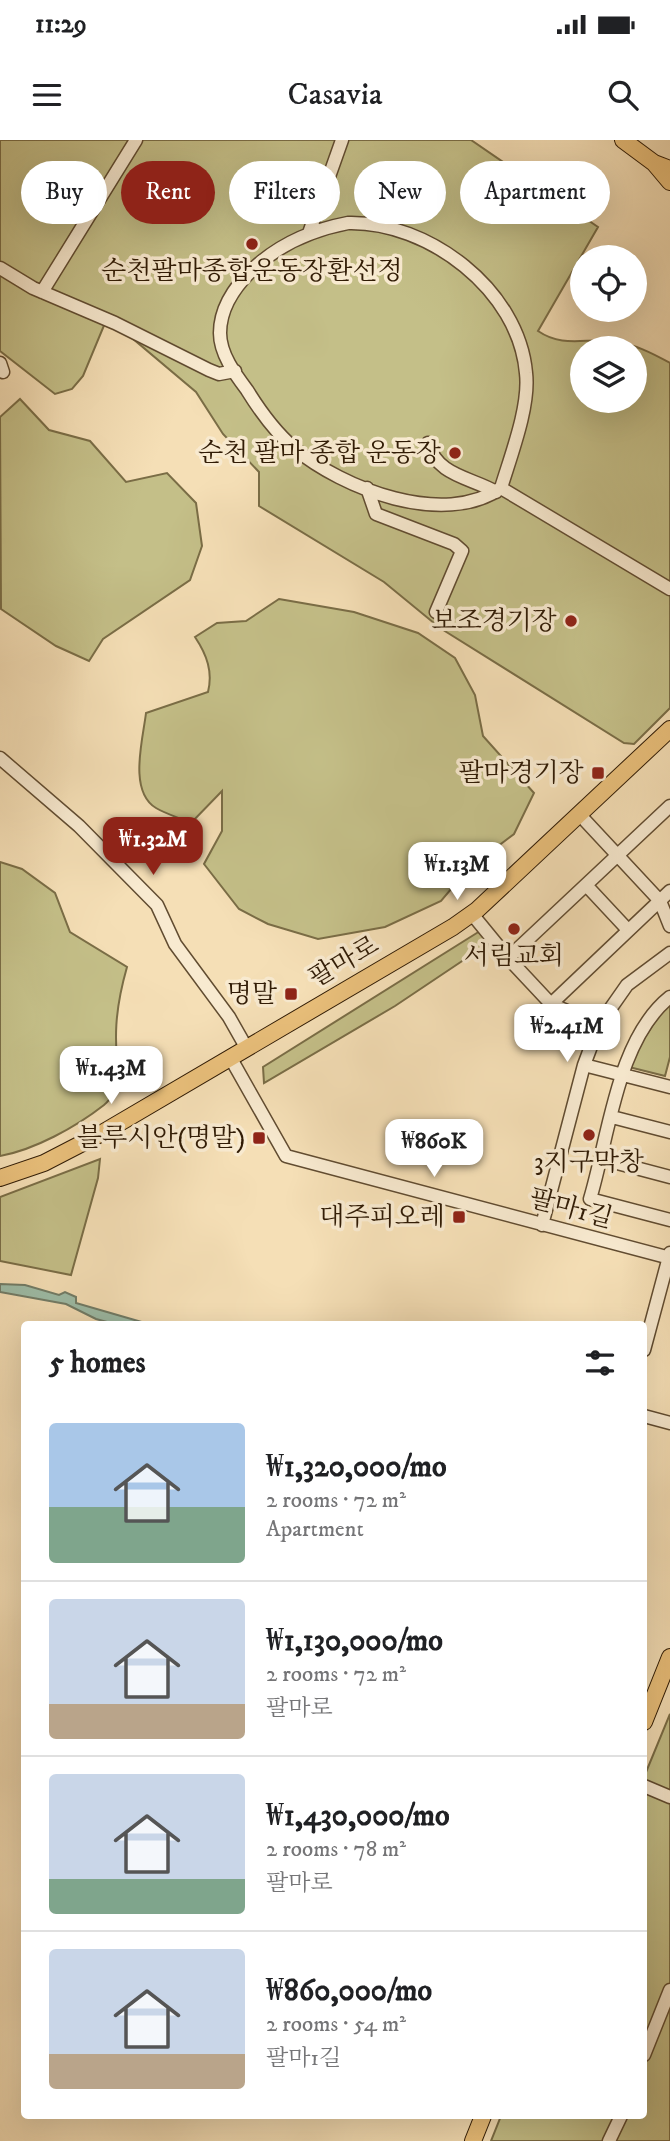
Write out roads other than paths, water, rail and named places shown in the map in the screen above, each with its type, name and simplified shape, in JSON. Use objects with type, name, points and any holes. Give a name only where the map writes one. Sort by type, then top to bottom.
[{"type":"main road","points":[[623,140],[654,163],[670,182]]},
{"type":"main road","points":[[654,163],[670,169]]},
{"type":"main road","name":"팔마로","points":[[0,1178],[67,1152],[472,914],[670,729]]},
{"type":"main road","points":[[647,1714],[670,1657]]},
{"type":"main road","points":[[473,2141],[482,2119]]},
{"type":"street","points":[[42,292],[135,140]]},
{"type":"street","points":[[309,233],[342,140]]},
{"type":"street","points":[[348,223],[377,225],[397,230],[440,250],[460,263],[499,306],[518,339],[527,374],[517,435],[498,490],[473,503],[438,506],[408,502],[367,488],[295,449],[273,426],[235,372],[221,342],[223,311],[250,271],[278,248],[309,233],[348,223]]},
{"type":"street","points":[[0,268],[42,292],[116,323],[209,370],[219,374],[235,372]]},
{"type":"street","points":[[428,443],[431,456],[442,467],[498,490],[670,589]]},
{"type":"street","points":[[367,488],[376,514],[454,544],[462,551],[436,612]]},
{"type":"street","points":[[0,758],[79,826],[157,905],[175,944],[223,1009],[246,1047]]},
{"type":"street","points":[[508,958],[670,806]]},
{"type":"street","points":[[579,814],[660,901],[670,926]]},
{"type":"street","points":[[586,885],[628,930]]},
{"type":"street","points":[[551,1004],[670,891]]},
{"type":"street","points":[[472,914],[551,1004],[599,1025]]},
{"type":"street","points":[[542,1225],[584,1065],[599,1025],[627,985],[670,953]]},
{"type":"street","points":[[670,997],[648,1019],[635,1038],[622,1075],[590,1199],[670,1220]]},
{"type":"street","name":"팔마1길","points":[[230,1057],[286,1156],[542,1225],[670,1256]]},
{"type":"street","points":[[584,1065],[669,1083]]},
{"type":"street","points":[[612,1117],[670,1132]]},
{"type":"street","points":[[602,1159],[670,1177]]},
{"type":"street","points":[[647,1342],[665,1293],[670,1256]]},
{"type":"street","points":[[647,1417],[670,1423]]},
{"type":"street","points":[[647,1787],[670,1797]]},
{"type":"street","points":[[647,2048],[670,1990]]},
{"type":"street","points":[[609,2141],[620,2119]]},
{"type":"place","name":"순천팔마종합운동장환선정","points":[[252,244]]},
{"type":"place","name":"순천 팔마 종합 운동장","points":[[455,453]]},
{"type":"place","name":"보조경기장","points":[[571,621]]},
{"type":"place","name":"팔마경기장","points":[[598,773]]},
{"type":"place","name":"서림교회","points":[[514,929]]},
{"type":"place","name":"명말","points":[[291,994]]},
{"type":"place","name":"3지구막창","points":[[589,1135]]},
{"type":"place","name":"블루시안(명말)","points":[[259,1138]]},
{"type":"place","name":"대주피오레","points":[[459,1217]]}]
